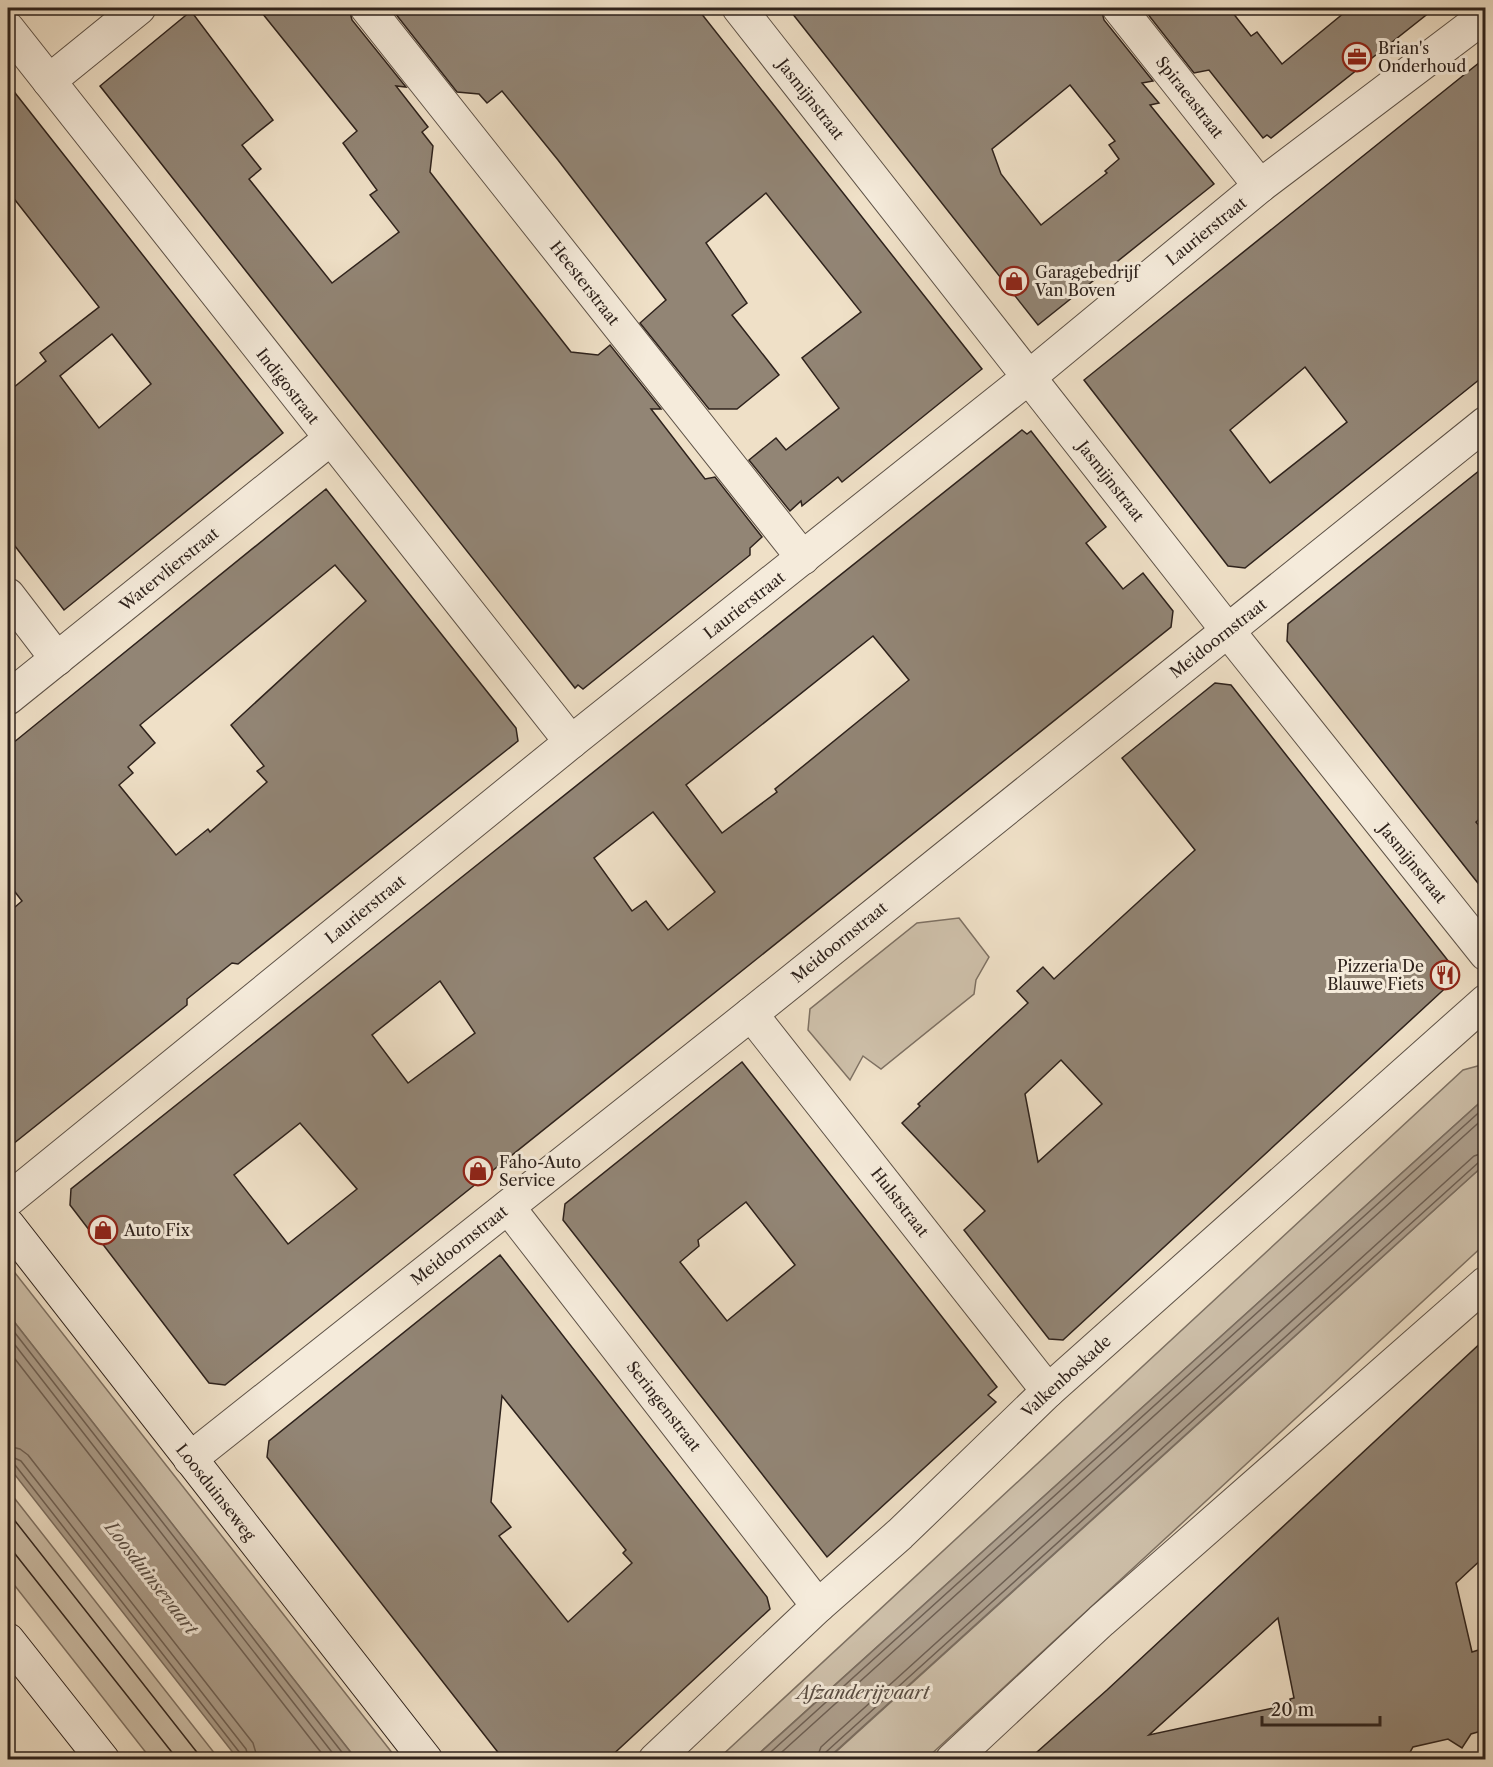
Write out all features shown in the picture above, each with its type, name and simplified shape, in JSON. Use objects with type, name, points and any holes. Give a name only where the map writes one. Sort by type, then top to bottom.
[{"type":"street","points":[[49,81],[139,8]]},
{"type":"street","name":"Heesterstraat","points":[[368,8],[803,558]]},
{"type":"street","name":"Jasmijnstraat","points":[[739,8],[1485,954]]},
{"type":"street","name":"Spiraeastraat","points":[[1119,8],[1260,186]]},
{"type":"street","name":"Laurierstraat","points":[[8,1200],[571,741],[1029,377],[1260,186],[1485,15]]},
{"type":"street","name":"Indigostraat","points":[[8,29],[571,741]]},
{"type":"street","name":"Meidoornstraat","points":[[190,1459],[750,1014],[1485,423]]},
{"type":"street","name":"Watervlierstraat","points":[[8,698],[330,439]]},
{"type":"street","points":[[8,595],[57,659]]},
{"type":"street","name":"Valkenboskade","points":[[655,1760],[818,1606],[900,1534],[1048,1391],[1485,1000]]},
{"type":"street","name":"Hulststraat","points":[[750,1014],[1048,1391]]},
{"type":"street","name":"Seringenstraat","points":[[508,1206],[818,1606]]},
{"type":"street","name":"Loosduinseweg","points":[[8,1225],[426,1760]]},
{"type":"street","points":[[952,1760],[1101,1621],[1485,1284]]},
{"type":"street","points":[[8,1640],[103,1760]]},
{"type":"shaded area","points":[[959,918],[989,957],[976,980],[974,994],[881,1069],[863,1056],[850,1080],[808,1030],[810,1009],[917,923]]},
{"type":"shaded area","points":[[1485,1064],[1485,1098],[753,1759],[717,1760],[1463,1070]]},
{"type":"shaded area","points":[[1485,1164],[1485,1244],[926,1759],[827,1760]]},
{"type":"shaded area","points":[[8,1264],[397,1759],[356,1759],[8,1314]]},
{"type":"shaded area","points":[[8,1490],[219,1759],[151,1759],[8,1577]]},
{"type":"water","name":"Afzanderijvaart","points":[[1485,1098],[1485,1164],[827,1759],[753,1759]]},
{"type":"water","name":"Loosduinsevaart","points":[[8,1314],[356,1759],[238,1759],[8,1466]]},
{"type":"building","points":[[258,8],[349,8],[352,20],[406,87],[396,86],[428,127],[422,132],[433,146],[430,172],[472,226],[571,352],[598,355],[610,345],[661,409],[651,409],[705,479],[715,477],[762,537],[750,548],[750,555],[583,689],[578,685],[575,688],[100,86],[191,11],[273,120],[242,145],[261,169],[249,179],[332,283],[399,232],[370,195],[377,190],[343,143],[357,131]]},
{"type":"building","points":[[391,8],[697,8],[982,369],[842,482],[838,477],[802,506],[801,501],[790,511],[749,460],[776,438],[786,450],[839,408],[802,358],[861,312],[766,193],[706,243],[747,303],[732,315],[779,375],[737,409],[709,409],[640,323],[666,300],[558,160],[502,91],[487,103],[479,94],[457,92]]},
{"type":"building","points":[[788,8],[1101,8],[1104,20],[1153,81],[1142,83],[1159,103],[1150,105],[1214,184],[1038,325]],"holes":[[[1070,85],[1115,141],[1109,145],[1119,159],[1105,171],[1107,173],[1041,225],[1001,174],[992,149]]]},
{"type":"building","points":[[1143,8],[1229,8],[1251,36],[1257,32],[1282,64],[1350,8],[1435,8],[1271,138],[1267,135],[1263,138],[1209,70],[1194,73]]},
{"type":"building","points":[[1485,58],[1485,375],[1245,568],[1228,566],[1084,380]],"holes":[[[1305,367],[1347,422],[1270,483],[1230,430]]]},
{"type":"building","points":[[8,84],[283,433],[64,610],[8,537],[8,392],[46,361],[40,353],[99,307],[8,191]],"holes":[[[112,334],[151,384],[99,428],[60,376]]]},
{"type":"building","points":[[1022,430],[1027,434],[1031,431],[1106,527],[1086,543],[1123,589],[1143,573],[1173,611],[1171,627],[225,1385],[209,1383],[95,1234],[93,1235],[70,1205],[71,1189]],"holes":[[[873,636],[909,680],[775,789],[777,792],[722,833],[686,785]],[[653,812],[715,892],[668,930],[646,901],[632,911],[594,858]],[[440,981],[475,1033],[408,1083],[372,1035]],[[300,1123],[357,1189],[288,1244],[234,1175]]]},
{"type":"building","points":[[1485,466],[1485,814],[1476,822],[1485,833],[1485,892],[1287,641],[1288,624]]},
{"type":"building","points":[[326,489],[516,728],[518,741],[238,964],[232,963],[187,999],[187,1005],[8,1148],[8,913],[22,901],[8,883],[8,747]],"holes":[[[335,565],[366,601],[231,725],[264,766],[257,771],[267,782],[210,832],[208,829],[176,855],[119,785],[133,773],[128,767],[155,743],[140,725]]]},
{"type":"building","points":[[1215,683],[1231,685],[1453,967],[1452,982],[1063,1340],[1049,1339],[964,1230],[985,1211],[902,1123],[920,1106],[918,1104],[1028,1003],[1017,991],[1043,967],[1054,979],[1195,850],[1122,758]],"holes":[[[1061,1060],[1102,1104],[1038,1162],[1025,1094]]]},
{"type":"building","points":[[742,1062],[997,1387],[988,1395],[996,1402],[827,1557],[563,1220],[565,1204]],"holes":[[[746,1202],[795,1265],[727,1321],[680,1262],[699,1246],[698,1240]]]},
{"type":"building","points":[[500,1255],[767,1597],[770,1609],[607,1760],[504,1760],[267,1457],[269,1441]],"holes":[[[502,1396],[626,1550],[623,1553],[632,1563],[568,1622],[499,1536],[511,1527],[491,1502]]]},
{"type":"building","points":[[1485,1339],[1485,1556],[1456,1583],[1472,1652],[1485,1648],[1485,1730],[1471,1734],[1462,1748],[1448,1739],[1413,1747],[1409,1754],[1386,1760],[1028,1760],[1107,1690]],"holes":[[[1278,1618],[1294,1698],[1290,1699],[1291,1704],[1149,1735]]]},
{"type":"tram line","points":[[8,1512],[203,1760]]},
{"type":"tram line","points":[[8,1545],[178,1760]]},
{"type":"place","name":"Brian's Onderhoud","points":[[1357,57]]},
{"type":"place","name":"Garagebedrijf Van Boven","points":[[1014,281]]},
{"type":"place","name":"Pizzeria De Blauwe Fiets","points":[[1445,975]]},
{"type":"place","name":"Faho-Auto Service","points":[[478,1171]]},
{"type":"place","name":"Auto Fix","points":[[103,1230]]}]
